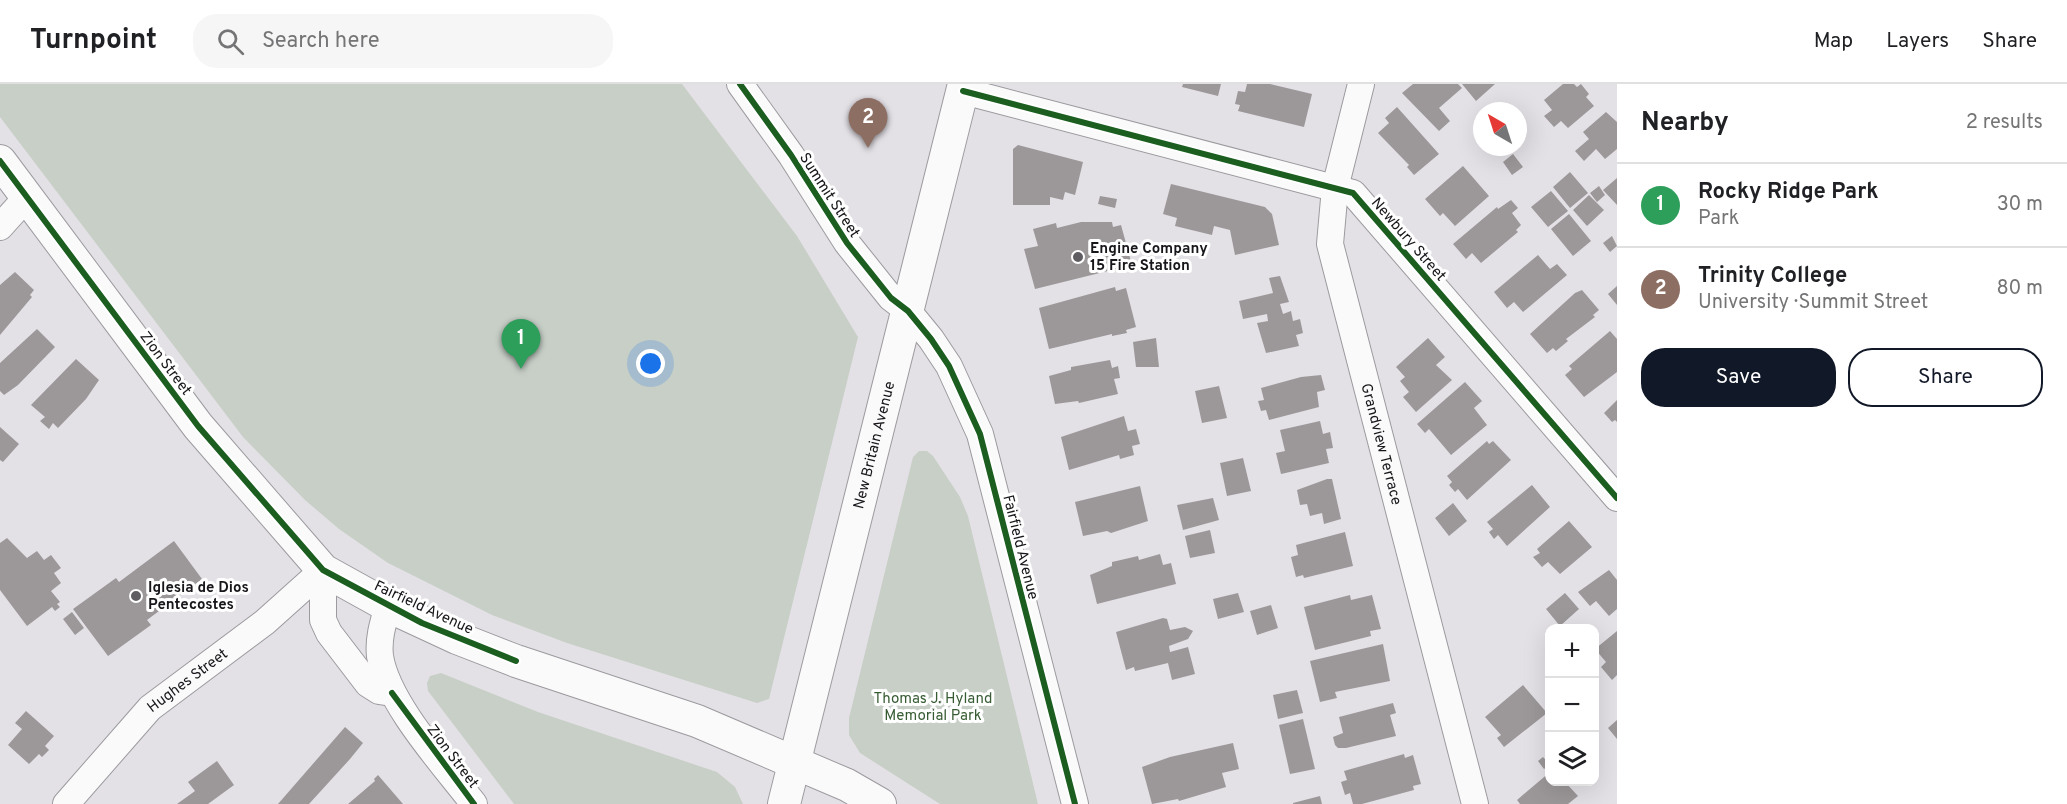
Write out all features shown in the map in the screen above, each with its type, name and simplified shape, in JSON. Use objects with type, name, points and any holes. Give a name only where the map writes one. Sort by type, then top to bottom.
[{"type":"main road","name":"New Britain Avenue","points":[[784,804],[963,87]]},
{"type":"main road","name":"Zion Street","points":[[0,161],[198,426],[323,570]]},
{"type":"main road","name":"Fairfield Avenue","points":[[323,570],[431,627],[516,661],[697,721],[847,785],[880,804]]},
{"type":"street","name":"Summit Street","points":[[740,84],[790,155],[847,243],[891,298],[908,311]]},
{"type":"street","name":"Grandview Terrace","points":[[1361,84],[1335,188],[1330,244],[1475,804]]},
{"type":"street","name":"Newbury Street","points":[[963,87],[1353,193],[1617,498]]},
{"type":"street","points":[[0,227],[27,197]]},
{"type":"street","name":"Fairfield Avenue","points":[[908,311],[949,366],[980,434],[1075,804]]},
{"type":"street","name":"Zion Street","points":[[323,570],[323,620],[329,633],[368,684],[379,691],[392,693]]},
{"type":"street","name":"Hughes Street","points":[[66,804],[150,708],[265,622],[323,570]]},
{"type":"street","name":"Zion Street","points":[[388,606],[380,633],[380,656],[392,693],[474,804]]},
{"type":"green space","points":[[0,84],[682,84],[797,236],[858,337],[769,699],[757,703],[567,643],[492,615],[388,563],[339,529],[305,500],[243,437],[0,117]]},
{"type":"green space","name":"Thomas J. Hyland Memorial Park","points":[[919,451],[927,451],[933,456],[960,497],[968,516],[1038,804],[940,804],[860,753],[849,735],[849,718],[913,457]]},
{"type":"green space","points":[[441,673],[538,712],[717,772],[735,787],[743,804],[514,804],[428,691],[427,683],[430,676]]},
{"type":"building","points":[[1183,84],[1221,84],[1218,96],[1182,87]]},
{"type":"building","points":[[1247,84],[1270,84],[1312,94],[1304,127],[1238,111],[1240,105],[1235,104],[1238,91],[1245,92]]},
{"type":"building","points":[[1413,84],[1458,84],[1462,88],[1439,108],[1450,121],[1439,131],[1402,93]]},
{"type":"building","points":[[1462,84],[1495,84],[1476,101]]},
{"type":"building","points":[[1563,84],[1574,84],[1577,87],[1581,84],[1589,94],[1586,97],[1594,106],[1568,128],[1561,121],[1554,127],[1544,116],[1552,110],[1544,100]]},
{"type":"building","points":[[1397,107],[1439,154],[1414,175],[1407,167],[1409,165],[1378,133],[1389,123],[1385,118]]},
{"type":"building","points":[[1606,112],[1617,122],[1617,149],[1605,159],[1596,149],[1584,161],[1575,151],[1589,139],[1583,132]]},
{"type":"building","points":[[1018,145],[1083,162],[1075,195],[1065,192],[1063,200],[1050,197],[1050,205],[1013,205],[1013,149]]},
{"type":"building","points":[[1510,156],[1515,156],[1523,167],[1512,175],[1503,162]]},
{"type":"building","points":[[1463,166],[1489,196],[1455,226],[1443,213],[1440,216],[1425,199]]},
{"type":"building","points":[[1570,172],[1588,193],[1570,208],[1553,187]]},
{"type":"building","points":[[1617,178],[1617,205],[1603,190]]},
{"type":"building","points":[[1171,184],[1265,207],[1272,214],[1279,245],[1235,255],[1230,230],[1214,226],[1212,235],[1175,226],[1177,218],[1163,214]]},
{"type":"building","points":[[1599,186],[1605,195],[1597,202],[1590,193]]},
{"type":"building","points":[[1551,191],[1568,211],[1548,227],[1531,207]]},
{"type":"building","points":[[1589,195],[1604,210],[1587,226],[1573,210]]},
{"type":"building","points":[[1100,196],[1117,199],[1115,208],[1098,204]]},
{"type":"building","points":[[1511,200],[1518,208],[1512,213],[1521,225],[1516,230],[1518,232],[1481,263],[1472,253],[1466,259],[1453,244],[1497,207],[1498,209]]},
{"type":"building","points":[[1569,214],[1591,241],[1573,256],[1551,229]]},
{"type":"building","name":"Engine Company 15 Fire Station","points":[[1081,222],[1112,222],[1113,227],[1121,225],[1132,265],[1035,289],[1024,249],[1038,246],[1033,229],[1056,223],[1057,228]]},
{"type":"building","points":[[1612,236],[1617,246],[1610,252],[1603,243]]},
{"type":"building","points":[[1538,255],[1550,269],[1557,264],[1567,275],[1523,312],[1514,302],[1507,308],[1494,292]]},
{"type":"building","points":[[15,272],[34,290],[30,295],[32,297],[0,335],[0,285]]},
{"type":"building","points":[[1280,276],[1289,302],[1280,304],[1283,314],[1291,311],[1293,321],[1300,319],[1303,333],[1296,335],[1299,346],[1266,353],[1257,323],[1268,321],[1267,314],[1243,319],[1239,301],[1273,293],[1269,278]]},
{"type":"building","points":[[1617,286],[1617,305],[1608,294]]},
{"type":"building","points":[[1115,287],[1116,291],[1126,288],[1136,327],[1126,330],[1127,333],[1112,336],[1112,334],[1049,349],[1039,308]]},
{"type":"building","points":[[1582,290],[1599,310],[1593,315],[1595,317],[1566,339],[1568,341],[1556,351],[1553,348],[1547,353],[1530,334],[1575,293]]},
{"type":"building","points":[[37,329],[55,347],[18,385],[4,395],[0,391],[0,363]]},
{"type":"building","points":[[1610,331],[1617,339],[1617,372],[1584,397],[1565,375],[1572,369],[1569,366]]},
{"type":"building","points":[[1156,338],[1159,367],[1136,367],[1133,342]]},
{"type":"building","points":[[1428,338],[1445,357],[1436,365],[1452,380],[1416,412],[1403,397],[1409,392],[1400,381],[1405,377],[1396,367]]},
{"type":"building","points":[[76,359],[99,380],[86,399],[58,428],[53,423],[49,429],[40,421],[45,417],[31,405]]},
{"type":"building","points":[[1110,360],[1112,368],[1118,366],[1120,378],[1114,379],[1118,394],[1079,403],[1078,401],[1055,404],[1049,376],[1071,370],[1071,367]]},
{"type":"building","points":[[1321,375],[1325,390],[1317,392],[1319,407],[1269,420],[1266,410],[1261,411],[1258,401],[1264,400],[1261,388],[1301,377]]},
{"type":"building","points":[[1465,382],[1482,401],[1474,408],[1487,425],[1451,455],[1429,429],[1425,433],[1417,424]]},
{"type":"building","points":[[1219,386],[1227,418],[1202,423],[1195,391]]},
{"type":"building","points":[[1617,400],[1617,422],[1615,420],[1612,422],[1604,413]]},
{"type":"building","points":[[1124,416],[1128,431],[1136,429],[1140,444],[1132,446],[1134,455],[1120,459],[1119,455],[1069,470],[1061,437]]},
{"type":"building","points":[[1320,421],[1323,434],[1330,432],[1333,448],[1326,449],[1329,463],[1281,474],[1276,453],[1285,451],[1280,430]]},
{"type":"building","points":[[0,427],[19,444],[3,462],[0,460]]},
{"type":"building","points":[[1487,441],[1489,444],[1493,441],[1511,460],[1467,500],[1458,489],[1455,492],[1449,485],[1452,482],[1447,476]]},
{"type":"building","points":[[1243,458],[1251,491],[1227,496],[1220,463]]},
{"type":"building","points":[[1332,479],[1341,519],[1324,524],[1322,513],[1310,516],[1307,504],[1300,505],[1297,490]]},
{"type":"building","points":[[1532,485],[1550,507],[1507,546],[1498,535],[1494,539],[1489,532],[1493,529],[1487,522]]},
{"type":"building","points":[[1140,486],[1148,521],[1111,533],[1107,531],[1083,536],[1075,502]]},
{"type":"building","points":[[1213,498],[1219,520],[1183,530],[1177,505]]},
{"type":"building","points":[[1453,503],[1467,521],[1449,536],[1435,518]]},
{"type":"building","points":[[1569,521],[1592,547],[1560,574],[1548,562],[1542,567],[1533,557],[1540,553],[1537,549]]},
{"type":"building","points":[[1210,530],[1215,553],[1190,558],[1185,536]]},
{"type":"building","points":[[1345,532],[1353,566],[1304,578],[1303,575],[1296,577],[1291,557],[1298,555],[1296,545]]},
{"type":"building","points":[[7,538],[27,558],[37,551],[44,560],[51,555],[61,568],[54,573],[61,583],[51,591],[60,602],[57,604],[60,607],[55,611],[52,607],[27,626],[0,590],[0,543]]},
{"type":"building","name":"Iglesia de Dios Pentecostes","points":[[174,541],[202,579],[147,620],[151,625],[108,656],[73,609],[116,578],[119,582]]},
{"type":"building","points":[[1160,554],[1163,565],[1171,563],[1176,584],[1097,604],[1090,575],[1112,566],[1112,562],[1138,556],[1139,560]]},
{"type":"building","points":[[1609,570],[1617,580],[1617,609],[1609,616],[1596,601],[1590,606],[1578,592]]},
{"type":"building","points":[[1238,593],[1244,612],[1218,619],[1213,599]]},
{"type":"building","points":[[1565,593],[1579,609],[1562,624],[1558,624],[1546,609]]},
{"type":"building","points":[[1350,595],[1351,600],[1372,595],[1381,629],[1370,631],[1371,636],[1315,650],[1304,607]]},
{"type":"building","points":[[1271,605],[1278,628],[1257,635],[1250,611]]},
{"type":"building","points":[[72,612],[84,628],[75,635],[63,619]]},
{"type":"building","points":[[1163,618],[1167,619],[1170,630],[1185,627],[1193,631],[1188,639],[1169,646],[1170,652],[1188,647],[1195,674],[1172,680],[1168,663],[1135,671],[1134,667],[1126,670],[1116,632]]},
{"type":"building","points":[[1617,631],[1617,675],[1612,680],[1601,667],[1606,662],[1599,654],[1599,646]]},
{"type":"building","points":[[1383,644],[1390,681],[1335,692],[1337,698],[1320,702],[1310,661]]},
{"type":"building","points":[[1523,685],[1545,711],[1545,715],[1504,747],[1497,738],[1501,735],[1485,717]]},
{"type":"building","points":[[1297,690],[1303,713],[1278,719],[1273,695]]},
{"type":"building","points":[[1393,703],[1396,713],[1390,715],[1396,736],[1346,748],[1338,748],[1335,745],[1333,737],[1343,733],[1339,717]]},
{"type":"building","points":[[26,711],[54,736],[45,746],[49,750],[42,757],[39,754],[29,764],[8,745],[22,729],[15,723]]},
{"type":"building","points":[[1303,719],[1315,769],[1290,774],[1279,725]]},
{"type":"building","points":[[1617,720],[1617,739],[1608,728]]},
{"type":"building","points":[[345,727],[363,743],[350,759],[309,804],[278,804]]},
{"type":"building","points":[[1233,743],[1239,769],[1222,773],[1226,787],[1179,801],[1178,799],[1152,804],[1142,767],[1170,757]]},
{"type":"building","points":[[1404,754],[1405,758],[1413,755],[1421,784],[1413,786],[1414,790],[1362,804],[1353,804],[1350,793],[1345,795],[1341,782],[1347,780],[1344,771]]},
{"type":"building","points":[[1543,757],[1545,759],[1545,768],[1544,769],[1538,761]]},
{"type":"building","points":[[217,761],[234,785],[208,804],[177,804],[195,791],[188,782]]},
{"type":"building","points":[[378,775],[403,804],[348,804],[375,781]]},
{"type":"building","points":[[1545,776],[1545,786],[1569,786],[1578,796],[1568,804],[1520,804],[1517,800]]},
{"type":"building","points":[[1320,796],[1322,804],[1293,804],[1293,803]]},
{"type":"cycle path","points":[[740,84],[791,155],[847,243],[891,298],[908,311],[949,366],[980,434],[1075,804]]},
{"type":"cycle path","points":[[963,91],[1353,193],[1617,498]]},
{"type":"cycle path","points":[[0,161],[198,426],[323,570],[422,623],[516,661]]},
{"type":"cycle path","points":[[392,693],[474,804]]},
{"type":"place","name":"Trinity College","points":[[868,148]]},
{"type":"place","name":"Engine Company 15 Fire Station","points":[[1078,257]]},
{"type":"place","name":"Rocky Ridge Park","points":[[521,369]]},
{"type":"place","name":"Iglesia de Dios Pentecostes","points":[[136,596]]}]
